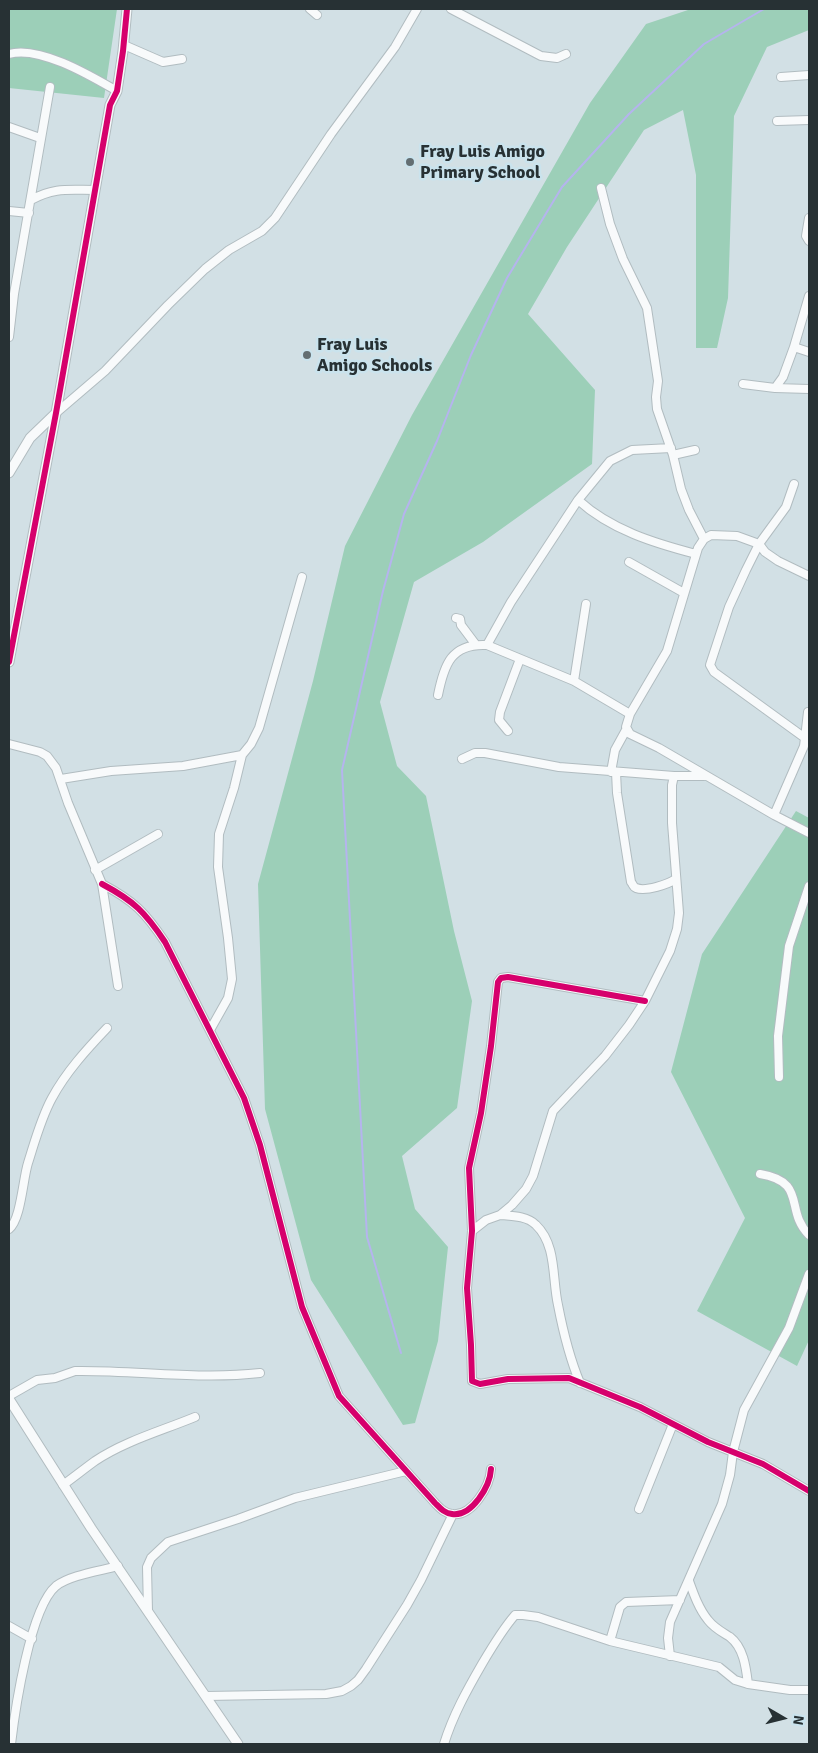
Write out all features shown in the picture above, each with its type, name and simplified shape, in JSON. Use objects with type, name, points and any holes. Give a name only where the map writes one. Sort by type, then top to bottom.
[{"type":"street","points":[[9,662],[56,413],[110,105],[117,91],[128,9]]},
{"type":"street","points":[[310,9],[317,15]]},
{"type":"street","points":[[9,473],[30,438],[56,413],[106,371],[205,269],[229,250],[262,230],[275,218],[331,134],[395,47],[417,9]]},
{"type":"street","points":[[451,9],[541,56],[557,58],[566,54]]},
{"type":"street","points":[[124,45],[163,62],[182,59]]},
{"type":"street","points":[[9,54],[29,52],[81,70],[117,91]]},
{"type":"street","points":[[781,77],[809,75]]},
{"type":"street","points":[[9,337],[12,295],[29,213],[50,86]]},
{"type":"street","points":[[86,242],[91,237],[113,110],[110,105]]},
{"type":"street","points":[[777,121],[809,120]]},
{"type":"street","points":[[9,127],[40,138]]},
{"type":"street","points":[[601,188],[610,224],[647,308],[658,381],[657,409],[672,451],[689,510],[704,539]]},
{"type":"street","points":[[31,200],[44,192],[53,190],[95,190]]},
{"type":"street","points":[[9,211],[29,213]]},
{"type":"street","points":[[809,218],[806,236],[809,241]]},
{"type":"street","points":[[775,388],[783,377],[809,296]]},
{"type":"street","points":[[794,347],[809,352]]},
{"type":"street","points":[[743,384],[775,388],[809,389]]},
{"type":"street","points":[[487,645],[511,602],[578,500],[610,461],[632,450],[695,450]]},
{"type":"street","points":[[794,484],[786,507],[759,544],[729,607],[710,665],[714,672],[807,740]]},
{"type":"street","points":[[578,500],[589,509],[624,530],[656,544],[696,554]]},
{"type":"street","points":[[676,879],[661,886],[638,888],[633,886],[613,772],[615,750],[626,730],[626,722],[667,651],[696,554],[704,539],[711,535],[726,534],[737,536],[759,544],[765,552],[778,561],[809,576]]},
{"type":"street","points":[[629,562],[684,593]]},
{"type":"street","points":[[210,1030],[223,1009],[231,990],[232,979],[217,859],[219,834],[234,788],[242,755],[260,728],[302,577]]},
{"type":"street","points":[[574,681],[586,604]]},
{"type":"street","points":[[456,618],[460,620],[461,625],[476,644]]},
{"type":"street","points":[[438,695],[450,658],[465,647],[476,644],[487,645],[574,681],[630,714]]},
{"type":"street","points":[[508,731],[499,720],[500,712],[520,658]]},
{"type":"street","points":[[774,815],[807,740],[808,712]]},
{"type":"street","points":[[626,730],[704,776],[809,833]]},
{"type":"street","points":[[9,744],[40,752],[47,756],[61,779],[68,803],[94,870],[102,884],[118,986]]},
{"type":"street","points":[[462,759],[475,753],[485,753],[559,767],[674,776],[704,776]]},
{"type":"street","points":[[61,779],[111,770],[197,764],[242,755]]},
{"type":"street","points":[[472,1231],[486,1220],[500,1215],[512,1205],[526,1188],[533,1176],[553,1111],[629,1026],[645,1001],[670,951],[677,929],[679,913],[672,823],[672,785],[674,776]]},
{"type":"street","points":[[94,870],[158,834]]},
{"type":"street","points":[[102,884],[123,895],[138,906],[152,922],[165,942],[244,1098],[260,1145],[302,1307],[339,1396],[444,1512],[459,1514],[466,1511],[487,1488],[491,1479],[491,1469]]},
{"type":"street","points":[[779,1077],[778,1036],[789,946],[809,886]]},
{"type":"street","points":[[645,1001],[508,976],[498,982],[481,1113],[469,1168],[472,1231],[467,1288],[472,1381],[480,1384],[508,1379],[569,1378],[617,1396],[708,1442],[762,1464],[809,1491]]},
{"type":"street","points":[[9,1229],[15,1222],[26,1172],[42,1118],[53,1096],[81,1056],[107,1028]]},
{"type":"street","points":[[760,1174],[773,1176],[785,1183],[790,1189],[799,1220],[809,1235]]},
{"type":"street","points":[[500,1215],[529,1219],[536,1225],[547,1242],[551,1254],[558,1304],[580,1383]]},
{"type":"street","points":[[670,1656],[668,1630],[722,1504],[744,1410],[789,1328],[809,1274]]},
{"type":"street","points":[[238,1744],[91,1528],[9,1397],[37,1380],[55,1378],[75,1371],[210,1376],[236,1376],[260,1373]]},
{"type":"street","points":[[64,1485],[95,1461],[117,1449],[195,1417]]},
{"type":"street","points":[[639,1509],[673,1424]]},
{"type":"street","points":[[148,1611],[147,1566],[151,1558],[168,1542],[295,1498],[406,1471]]},
{"type":"street","points":[[206,1696],[326,1694],[342,1691],[351,1686],[362,1674],[407,1605],[453,1514]]},
{"type":"street","points":[[11,1744],[16,1708],[32,1639],[41,1607],[48,1595],[56,1586],[64,1581],[118,1566]]},
{"type":"street","points":[[689,1581],[695,1599],[708,1621],[716,1629],[733,1639],[738,1646],[745,1664],[748,1684]]},
{"type":"street","points":[[610,1641],[620,1607],[626,1602],[680,1600]]},
{"type":"street","points":[[444,1744],[452,1720],[466,1692],[500,1634],[515,1615],[538,1617],[610,1641],[719,1667],[735,1680],[748,1684],[790,1690],[809,1690]]},
{"type":"street","points":[[9,1626],[32,1639]]},
{"type":"green space","points":[[9,9],[117,9],[104,98],[9,88]]},
{"type":"green space","points":[[691,9],[809,9],[809,30],[767,47],[734,116],[728,298],[717,348],[696,348],[696,175],[683,110],[644,130],[567,247],[528,314],[595,390],[592,464],[483,542],[414,582],[380,702],[397,766],[426,796],[454,931],[472,1001],[457,1108],[402,1156],[415,1209],[448,1247],[438,1341],[415,1423],[403,1425],[311,1280],[265,1109],[258,884],[313,681],[345,546],[412,415],[590,103],[646,24]]},
{"type":"green space","points":[[796,811],[809,818],[809,1340],[797,1366],[697,1311],[745,1218],[671,1072],[702,954]]},
{"type":"waterway","points":[[401,1353],[367,1237],[342,770],[383,591],[404,514],[437,441],[471,355],[507,278],[562,187],[629,114],[704,44],[764,9]]},
{"type":"cycle path","points":[[9,662],[56,413],[110,105],[117,91],[127,9]]},
{"type":"cycle path","points":[[102,884],[123,896],[138,908],[165,942],[244,1098],[260,1145],[302,1307],[339,1396],[435,1503],[447,1513],[459,1514],[473,1506],[487,1484],[491,1469]]},
{"type":"cycle path","points":[[645,1001],[508,977],[501,978],[498,982],[481,1113],[469,1168],[472,1231],[467,1288],[472,1381],[480,1384],[508,1379],[569,1378],[640,1407],[708,1442],[763,1464],[809,1491]]},
{"type":"place","name":"Fray Luis Amigo Primary School","points":[[410,162]]},
{"type":"place","name":"Fray Luis Amigo Schools","points":[[307,355]]}]
